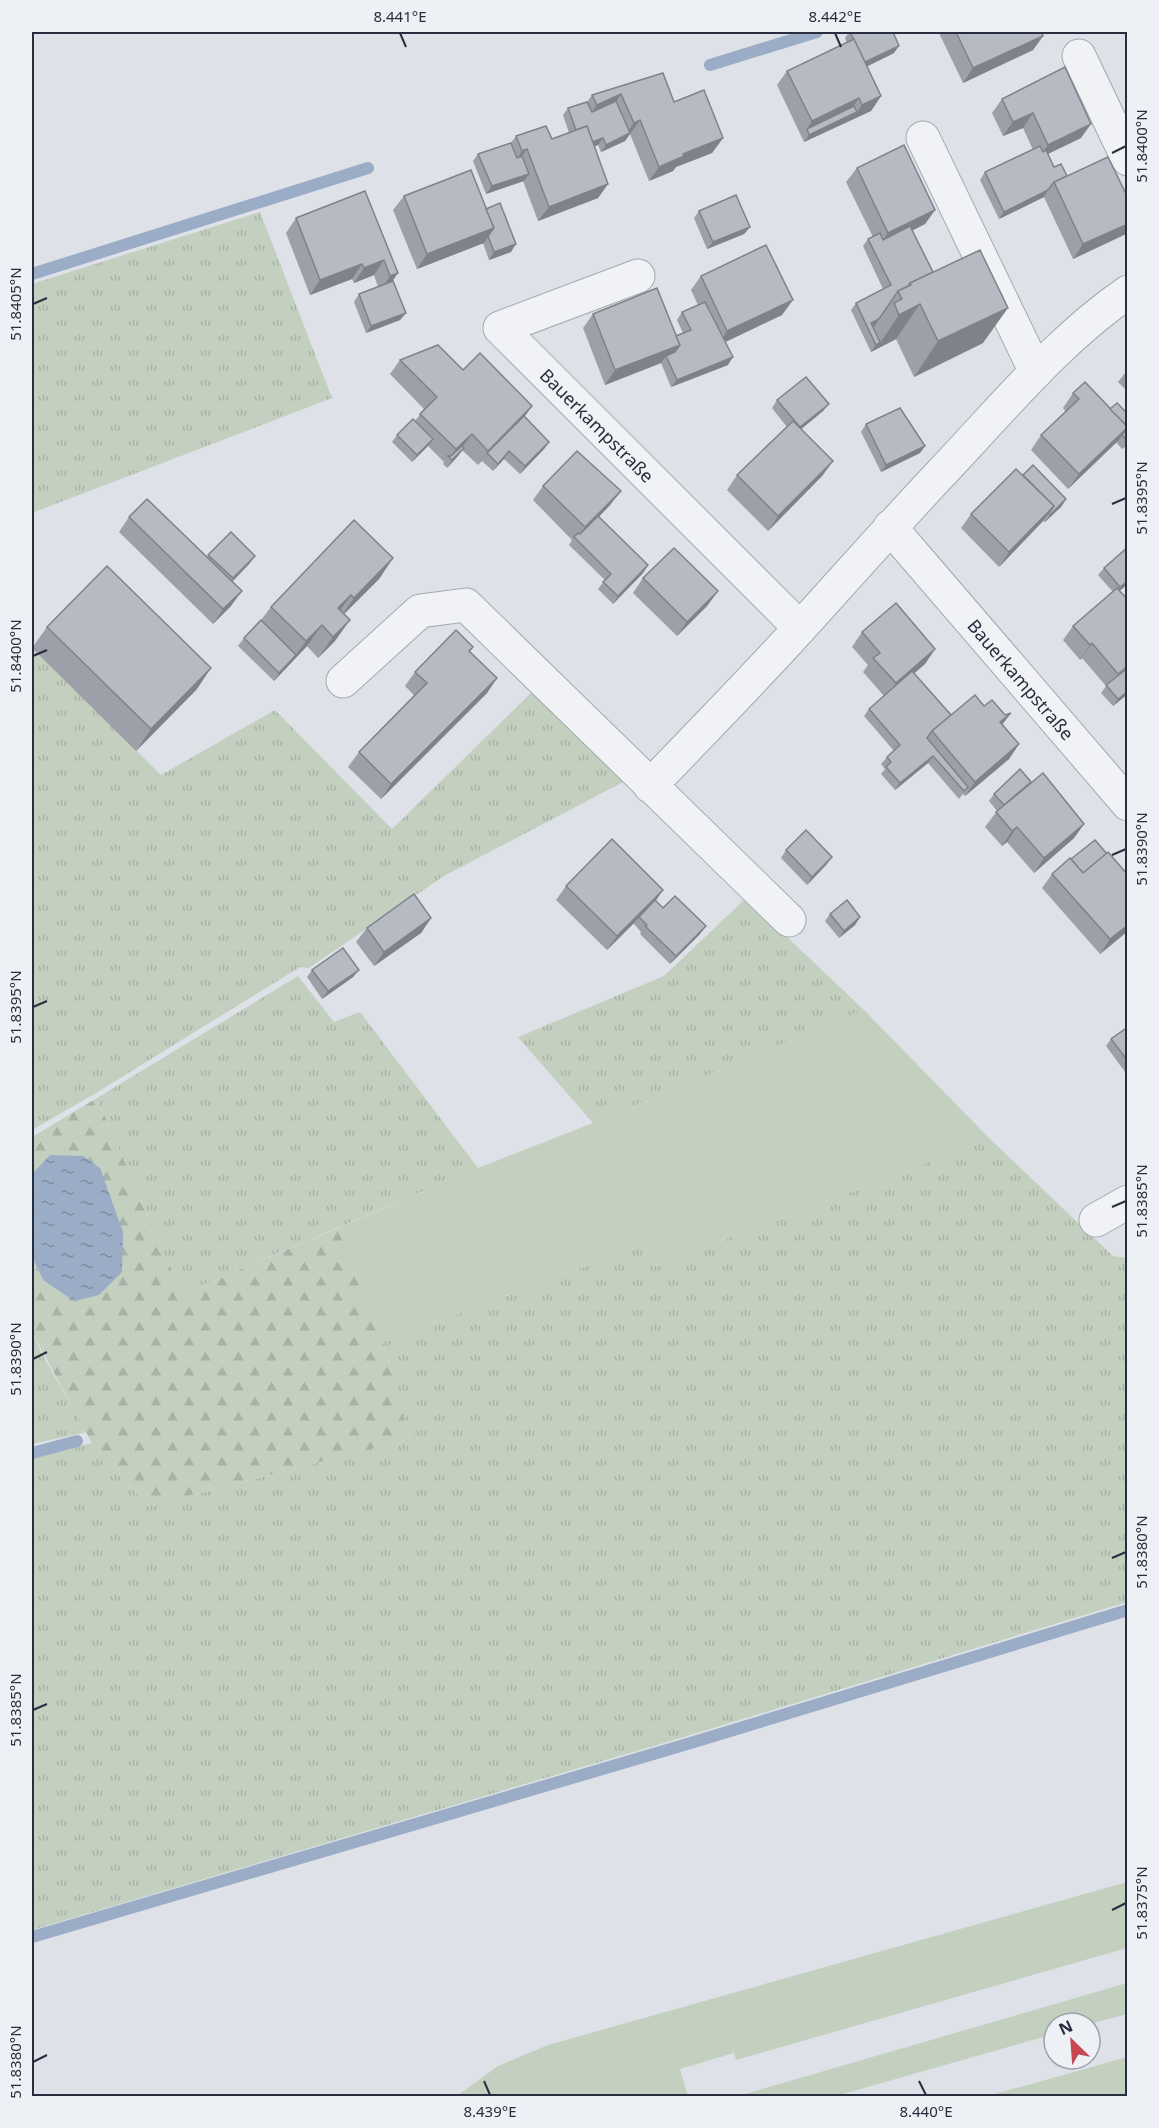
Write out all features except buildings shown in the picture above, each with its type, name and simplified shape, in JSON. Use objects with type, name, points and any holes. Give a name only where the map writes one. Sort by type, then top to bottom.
[{"type":"street","points":[[1079,56],[1128,159]]},
{"type":"street","points":[[923,138],[1036,372]]},
{"type":"street","name":"Bauerkampstraße","points":[[638,276],[500,328],[800,628]]},
{"type":"street","points":[[650,786],[800,628],[1036,372],[1095,316],[1128,292]]},
{"type":"street","name":"Bauerkampstraße","points":[[890,528],[1128,804]]},
{"type":"street","points":[[343,681],[420,611],[465,605],[789,920]]},
{"type":"street","points":[[1096,1220],[1128,1202]]},
{"type":"green space","points":[[260,212],[332,398],[32,513],[32,284]]},
{"type":"green space","points":[[32,647],[161,775],[275,710],[392,829],[533,691],[625,781],[444,876],[309,968],[300,967],[32,1130]]},
{"type":"green space","points":[[746,898],[864,1010],[593,1123],[518,1037],[664,976]]},
{"type":"green space","points":[[298,976],[334,1022],[360,1012],[478,1168],[182,1294],[97,1098]]},
{"type":"green space","points":[[864,1010],[990,1139],[655,1266],[644,1244],[383,1342],[338,1228],[478,1168],[593,1123]]},
{"type":"green space","points":[[97,1098],[182,1294],[338,1228],[383,1342],[410,1439],[148,1506],[92,1443],[32,1332],[32,1257],[43,1280],[50,1155],[32,1174],[32,1137]]},
{"type":"green space","points":[[990,1139],[1113,1256],[1127,1258],[1127,1602],[684,1737],[32,1930],[32,1457],[92,1443],[148,1506],[410,1439],[383,1342],[644,1244],[655,1266]]},
{"type":"green space","points":[[32,1332],[43,1356],[87,1432],[32,1444]]},
{"type":"green space","points":[[1127,1882],[1127,1948],[736,2060],[734,2053],[680,2069],[688,2096],[457,2096],[498,2066],[548,2045]]},
{"type":"green space","points":[[1127,1983],[1127,2014],[1102,2021],[1102,2011],[1042,2011],[1042,2037],[836,2096],[746,2096],[745,2094]]},
{"type":"green space","points":[[1127,2057],[1127,2096],[988,2096],[1077,2071],[1102,2071],[1102,2064]]},
{"type":"water","points":[[50,1155],[83,1156],[100,1168],[123,1232],[122,1272],[99,1295],[74,1301],[43,1280],[32,1257],[32,1174]]},
{"type":"waterway","points":[[710,65],[817,32]]},
{"type":"waterway","points":[[32,274],[368,168]]},
{"type":"waterway","points":[[32,1453],[77,1441]]},
{"type":"waterway","points":[[32,1937],[684,1745],[1128,1610]]}]
